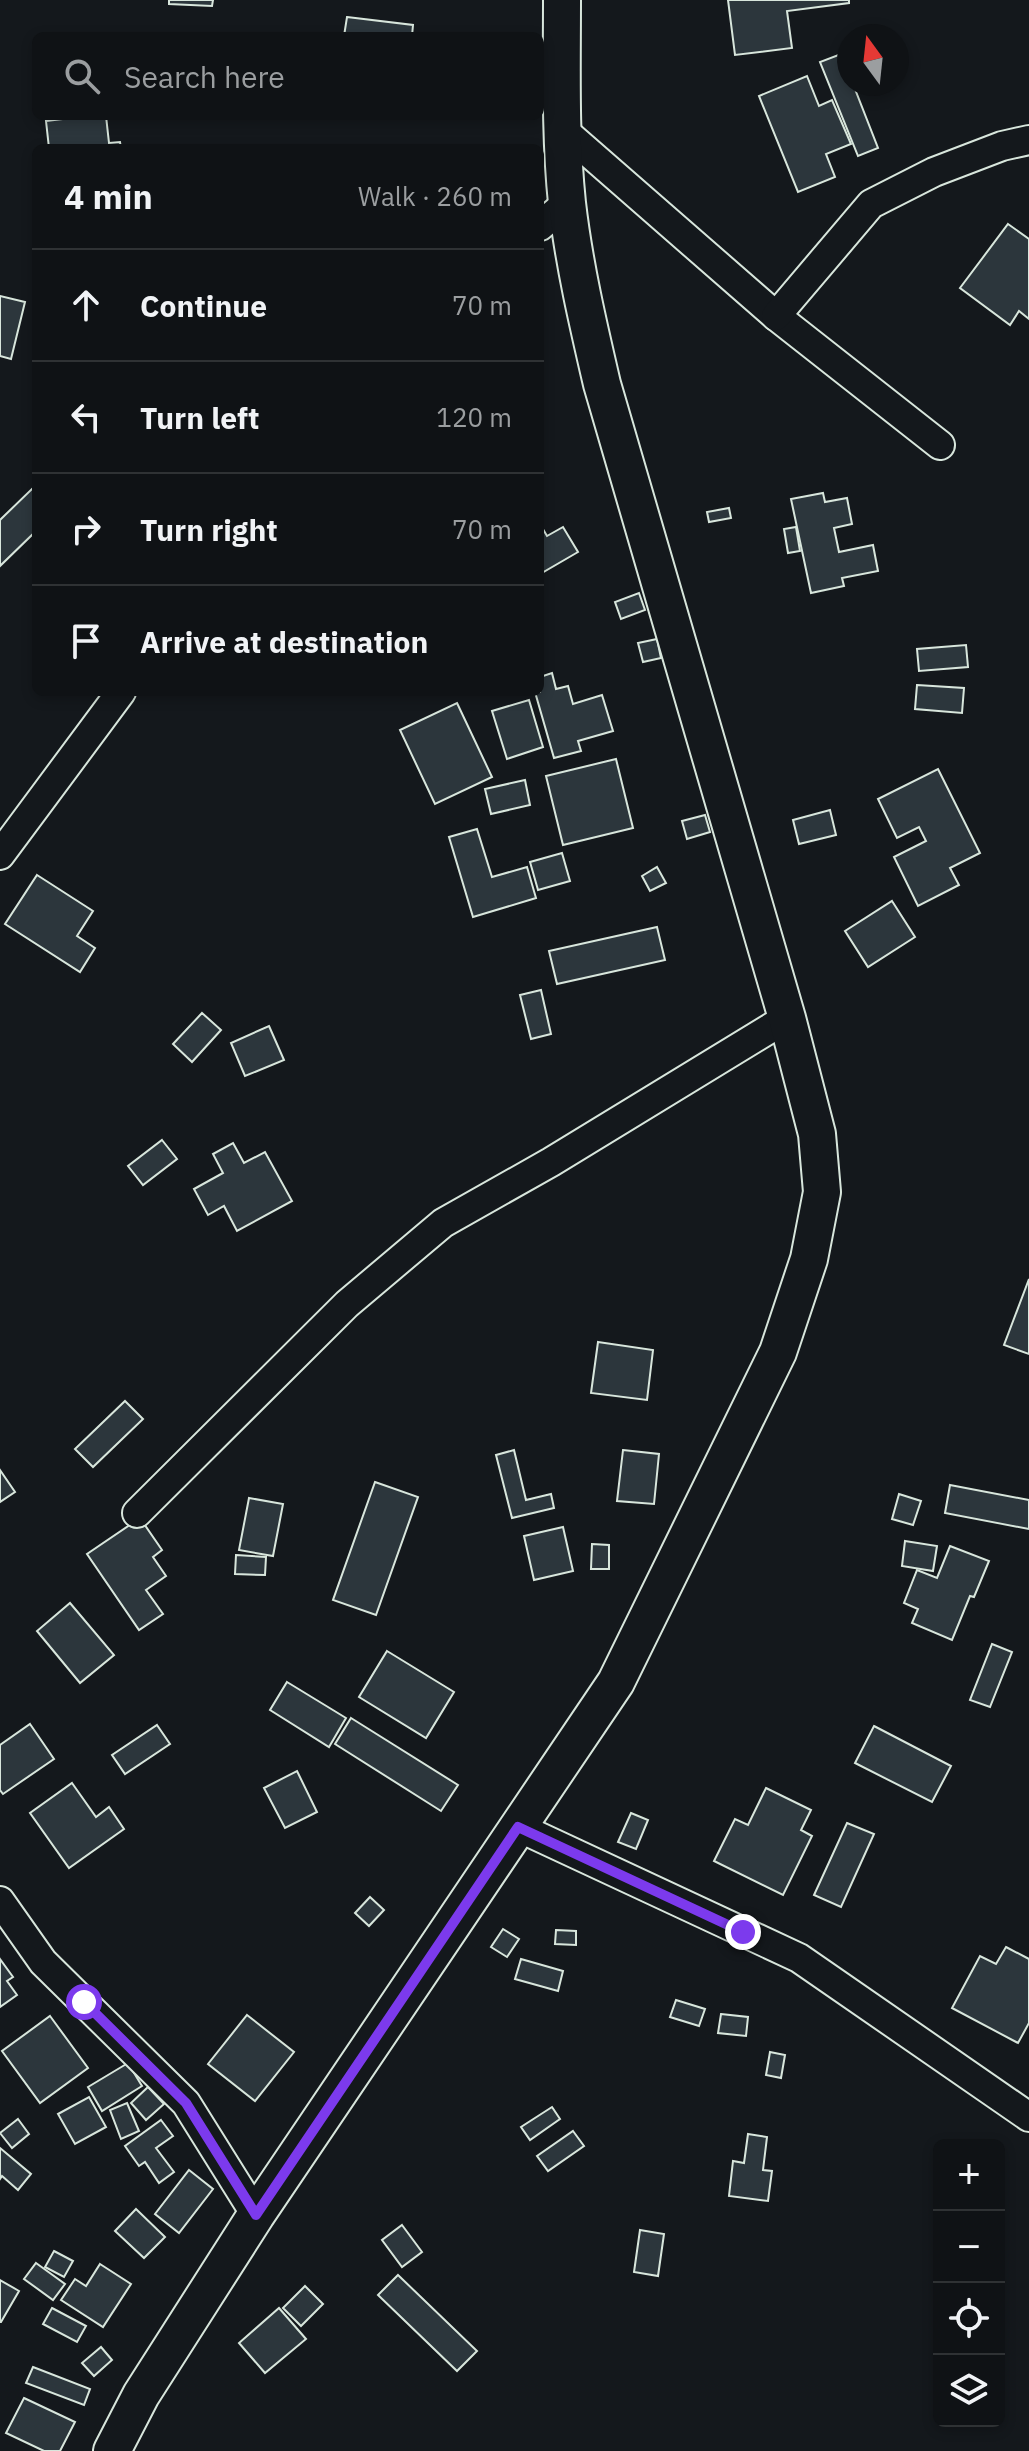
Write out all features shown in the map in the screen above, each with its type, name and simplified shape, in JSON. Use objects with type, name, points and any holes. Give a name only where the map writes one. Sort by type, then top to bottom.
[{"type":"main road","points":[[112,2451],[141,2395],[256,2215],[616,1682],[778,1352],[809,1259],[822,1192],[817,1134],[787,1018],[602,384],[581,293],[567,203],[562,0]]},
{"type":"street","points":[[563,130],[776,316],[940,445]]},
{"type":"street","points":[[776,316],[871,204],[934,172],[1002,146],[1029,140]]},
{"type":"street","points":[[544,223],[567,203]]},
{"type":"street","points":[[0,855],[118,696]]},
{"type":"street","points":[[137,1513],[347,1304],[443,1223],[551,1162],[787,1018]]},
{"type":"street","points":[[518,1827],[799,1958],[1029,2117]]},
{"type":"street","points":[[0,1901],[43,1962],[186,2103],[256,2215]]},
{"type":"building","points":[[169,0],[213,0],[212,6],[169,4]]},
{"type":"building","points":[[728,0],[849,0],[849,3],[787,11],[792,48],[735,55]]},
{"type":"building","points":[[347,17],[413,25],[412,32],[345,32]]},
{"type":"building","points":[[837,56],[837,96],[858,96],[878,148],[858,156],[820,62]]},
{"type":"building","points":[[807,76],[819,106],[832,100],[851,144],[826,154],[835,177],[798,192],[759,96]]},
{"type":"building","points":[[106,120],[109,143],[120,144],[49,144],[46,121]]},
{"type":"building","points":[[1008,224],[1029,239],[1029,319],[1019,311],[1010,325],[960,288]]},
{"type":"building","points":[[0,296],[25,302],[11,359],[0,356]]},
{"type":"building","points":[[32,489],[32,535],[0,566],[0,520]]},
{"type":"building","points":[[823,493],[825,502],[847,498],[852,524],[834,528],[839,552],[873,545],[878,571],[842,578],[844,586],[811,593],[791,499]]},
{"type":"building","points":[[729,508],[731,518],[709,522],[707,512]]},
{"type":"building","points":[[563,527],[578,552],[544,572],[544,531],[547,536]]},
{"type":"building","points":[[796,527],[800,551],[788,553],[784,529]]},
{"type":"building","points":[[639,593],[645,610],[621,619],[615,602]]},
{"type":"building","points":[[657,639],[661,658],[643,662],[638,643]]},
{"type":"building","points":[[966,645],[968,667],[919,671],[917,649]]},
{"type":"building","points":[[552,673],[556,689],[568,686],[573,704],[602,695],[613,731],[578,741],[581,751],[554,758],[536,696],[544,696],[544,676]]},
{"type":"building","points":[[917,685],[964,688],[962,713],[915,709]]},
{"type":"building","points":[[529,700],[543,747],[507,759],[492,711]]},
{"type":"building","points":[[457,703],[492,777],[435,804],[400,730]]},
{"type":"building","points":[[616,759],[633,828],[563,845],[546,776]]},
{"type":"building","points":[[938,769],[980,853],[950,868],[959,885],[918,906],[894,857],[926,841],[919,827],[897,838],[878,799]]},
{"type":"building","points":[[525,780],[530,805],[491,814],[485,789]]},
{"type":"building","points":[[830,810],[836,835],[799,844],[793,820]]},
{"type":"building","points":[[705,815],[710,832],[687,839],[682,821]]},
{"type":"building","points":[[477,829],[492,877],[527,867],[536,898],[473,917],[449,837]]},
{"type":"building","points":[[562,853],[570,881],[538,890],[530,862]]},
{"type":"building","points":[[657,867],[666,883],[650,891],[642,876]]},
{"type":"building","points":[[37,875],[93,911],[77,936],[95,948],[80,972],[5,924]]},
{"type":"building","points":[[892,901],[915,937],[868,967],[845,931]]},
{"type":"building","points":[[657,927],[665,960],[557,984],[549,951]]},
{"type":"building","points":[[541,990],[551,1034],[531,1039],[520,995]]},
{"type":"building","points":[[202,1013],[221,1030],[192,1062],[173,1044]]},
{"type":"building","points":[[269,1026],[284,1060],[245,1076],[231,1043]]},
{"type":"building","points":[[162,1140],[177,1159],[143,1185],[128,1166]]},
{"type":"building","points":[[233,1143],[244,1163],[265,1152],[292,1201],[237,1231],[224,1206],[208,1215],[194,1189],[223,1173],[213,1154]]},
{"type":"building","points":[[1029,1279],[1029,1354],[1004,1345]]},
{"type":"building","points":[[598,1342],[653,1350],[647,1400],[591,1393]]},
{"type":"building","points":[[125,1401],[143,1419],[93,1467],[75,1449]]},
{"type":"building","points":[[514,1450],[526,1500],[551,1494],[554,1508],[512,1518],[496,1455]]},
{"type":"building","points":[[623,1450],[659,1454],[654,1504],[617,1501]]},
{"type":"building","points":[[0,1470],[15,1492],[0,1502]]},
{"type":"building","points":[[375,1482],[418,1497],[376,1615],[333,1600]]},
{"type":"building","points":[[950,1485],[1029,1500],[1029,1529],[945,1513]]},
{"type":"building","points":[[899,1494],[921,1501],[913,1525],[892,1519]]},
{"type":"building","points":[[249,1498],[283,1504],[273,1556],[239,1550]]},
{"type":"building","points":[[140,1518],[162,1550],[153,1557],[166,1576],[146,1590],[163,1614],[139,1630],[87,1554]]},
{"type":"building","points":[[563,1527],[573,1571],[534,1580],[524,1536]]},
{"type":"building","points":[[905,1541],[937,1546],[933,1571],[902,1566]]},
{"type":"building","points":[[592,1544],[609,1545],[609,1569],[591,1569]]},
{"type":"building","points":[[950,1546],[989,1561],[952,1640],[912,1623],[918,1609],[904,1603],[917,1570],[937,1578]]},
{"type":"building","points":[[236,1555],[266,1557],[265,1575],[235,1574]]},
{"type":"building","points":[[70,1603],[114,1655],[80,1683],[37,1631]]},
{"type":"building","points":[[992,1644],[1012,1652],[990,1707],[970,1700]]},
{"type":"building","points":[[387,1651],[454,1692],[426,1738],[359,1697]]},
{"type":"building","points":[[287,1682],[346,1718],[329,1747],[270,1710]]},
{"type":"building","points":[[351,1718],[458,1785],[441,1811],[335,1744]]},
{"type":"building","points":[[30,1724],[54,1759],[3,1794],[0,1790],[0,1745]]},
{"type":"building","points":[[157,1725],[170,1744],[125,1774],[112,1755]]},
{"type":"building","points":[[874,1726],[951,1766],[932,1802],[855,1763]]},
{"type":"building","points":[[297,1771],[317,1812],[285,1828],[264,1788]]},
{"type":"building","points":[[72,1783],[96,1817],[109,1807],[124,1829],[69,1868],[30,1813]]},
{"type":"building","points":[[766,1788],[811,1810],[801,1830],[812,1836],[783,1895],[714,1861],[735,1819],[748,1825]]},
{"type":"building","points":[[631,1813],[648,1820],[636,1849],[618,1842]]},
{"type":"building","points":[[847,1823],[874,1834],[841,1907],[814,1895]]},
{"type":"building","points":[[370,1897],[384,1910],[369,1926],[355,1913]]},
{"type":"building","points":[[503,1929],[519,1939],[507,1957],[491,1947]]},
{"type":"building","points":[[556,1930],[576,1931],[576,1945],[555,1944]]},
{"type":"building","points":[[1006,1947],[1029,1959],[1029,2023],[1018,2043],[952,2008],[980,1956],[996,1964]]},
{"type":"building","points":[[0,1959],[13,1977],[7,1981],[17,1995],[0,2007]]},
{"type":"building","points":[[521,1959],[563,1971],[558,1991],[515,1979]]},
{"type":"building","points":[[676,2000],[705,2009],[699,2026],[670,2017]]},
{"type":"building","points":[[721,2014],[748,2017],[746,2036],[718,2033]]},
{"type":"building","points":[[247,2015],[294,2052],[255,2101],[208,2064]]},
{"type":"building","points":[[50,2016],[88,2068],[40,2103],[2,2051]]},
{"type":"building","points":[[770,2052],[785,2055],[781,2078],[766,2075]]},
{"type":"building","points":[[128,2063],[142,2086],[102,2111],[88,2087]]},
{"type":"building","points":[[148,2087],[164,2104],[146,2120],[131,2103]]},
{"type":"building","points":[[89,2097],[106,2127],[75,2144],[58,2114]]},
{"type":"building","points":[[127,2103],[139,2131],[121,2139],[110,2110]]},
{"type":"building","points":[[552,2107],[560,2119],[530,2140],[521,2127]]},
{"type":"building","points":[[18,2119],[29,2134],[12,2148],[0,2133]]},
{"type":"building","points":[[161,2120],[173,2136],[156,2148],[174,2172],[159,2183],[145,2162],[139,2166],[125,2146]]},
{"type":"building","points":[[573,2131],[584,2146],[548,2171],[537,2156]]},
{"type":"building","points":[[748,2134],[767,2137],[763,2170],[772,2171],[768,2201],[729,2196],[733,2161],[744,2163]]},
{"type":"building","points":[[0,2148],[31,2174],[18,2190],[2,2176],[0,2179]]},
{"type":"building","points":[[189,2170],[213,2189],[179,2233],[155,2214]]},
{"type":"building","points":[[136,2209],[165,2237],[144,2258],[115,2231]]},
{"type":"building","points":[[402,2225],[422,2252],[402,2267],[382,2240]]},
{"type":"building","points":[[640,2230],[664,2234],[658,2276],[634,2272]]},
{"type":"building","points":[[54,2251],[73,2261],[64,2277],[45,2267]]},
{"type":"building","points":[[36,2263],[65,2284],[53,2300],[24,2279]]},
{"type":"building","points":[[100,2264],[131,2284],[103,2327],[61,2300],[75,2279],[86,2286]]},
{"type":"building","points":[[398,2275],[477,2351],[457,2371],[378,2295]]},
{"type":"building","points":[[0,2280],[19,2291],[1,2322],[0,2322]]},
{"type":"building","points":[[305,2286],[323,2304],[301,2326],[283,2308]]},
{"type":"building","points":[[52,2308],[86,2326],[77,2342],[43,2324]]},
{"type":"building","points":[[279,2308],[306,2339],[265,2373],[239,2343]]},
{"type":"building","points":[[101,2347],[112,2360],[94,2376],[82,2363]]},
{"type":"building","points":[[33,2367],[90,2389],[84,2405],[26,2383]]},
{"type":"building","points":[[24,2398],[75,2422],[60,2451],[44,2451],[6,2433]]},
{"type":"route","points":[[84,2002],[186,2103],[256,2215],[518,1827],[743,1932]]}]
